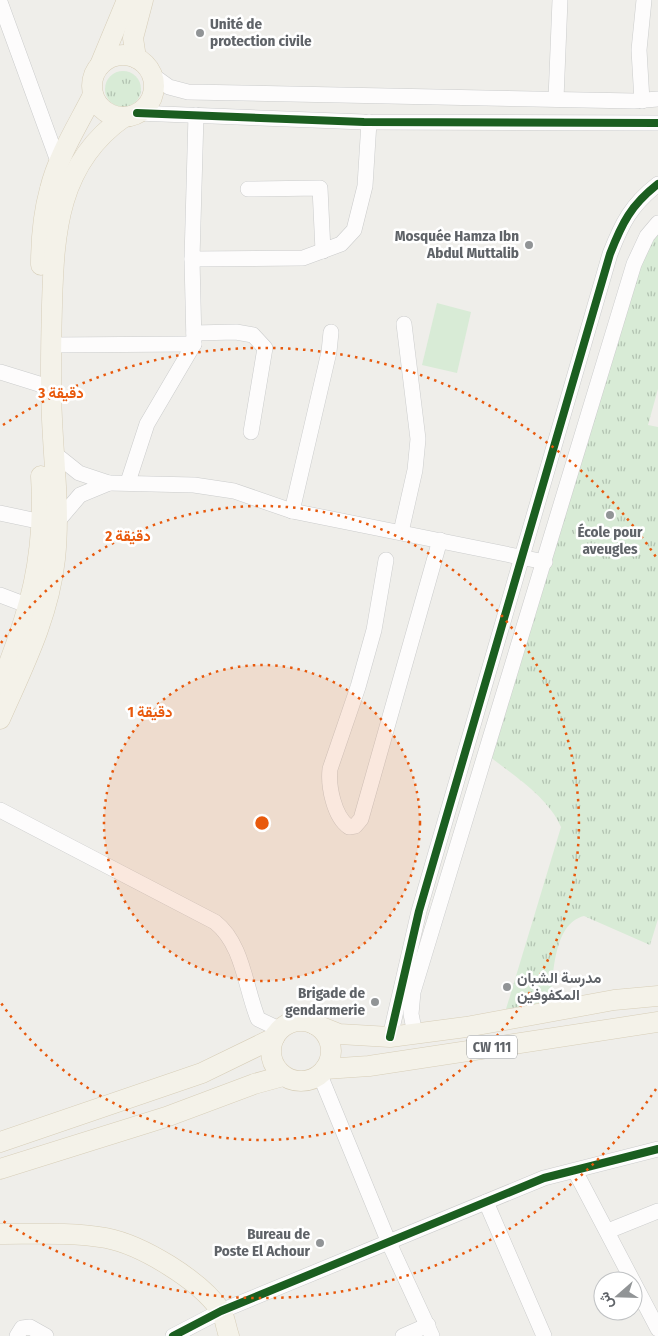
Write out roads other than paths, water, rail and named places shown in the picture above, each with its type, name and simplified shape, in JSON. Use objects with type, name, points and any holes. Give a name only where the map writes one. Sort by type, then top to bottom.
[{"type":"main road","points":[[0,686],[21,635],[41,549],[50,522],[39,384],[42,235],[50,188],[59,164],[93,95],[93,79],[127,0]]},
{"type":"main road","points":[[136,58],[133,38],[143,0]]},
{"type":"main road","points":[[0,719],[32,647],[49,596],[50,522],[54,453],[51,345],[57,222],[64,196],[75,171],[89,149],[106,130],[144,108],[153,92],[151,74],[136,58],[117,56],[100,65]]},
{"type":"main road","points":[[93,95],[105,111],[130,115]]},
{"type":"main road","points":[[0,1142],[202,1073],[276,1034],[290,1023],[302,1021],[339,1034],[390,1037],[466,1027],[614,1000],[658,996]]},
{"type":"main road","name":"CW 111","points":[[323,1072],[658,1022]]},
{"type":"main road","points":[[0,1168],[166,1117],[248,1086],[283,1076],[297,1081],[306,1081],[323,1072],[330,1050],[326,1035],[314,1024]]},
{"type":"main road","points":[[276,1034],[271,1057],[283,1076]]},
{"type":"main road","points":[[0,1234],[57,1234],[108,1238],[137,1249],[171,1266],[201,1290],[221,1311],[229,1336]]},
{"type":"street","points":[[556,98],[560,0]]},
{"type":"street","points":[[642,100],[639,50],[644,0]]},
{"type":"street","points":[[0,2],[59,164]]},
{"type":"street","points":[[151,74],[168,87],[188,92],[658,99]]},
{"type":"street","points":[[130,115],[196,115],[369,122],[658,123]]},
{"type":"street","points":[[128,482],[147,424],[194,338],[192,259],[196,115]]},
{"type":"street","points":[[192,259],[303,258],[341,244],[354,230],[365,186],[369,122]]},
{"type":"street","points":[[390,1037],[419,911],[610,254],[622,222],[644,195],[658,184]]},
{"type":"street","points":[[248,189],[320,188],[323,251]]},
{"type":"street","points":[[414,1034],[411,1014],[413,992],[634,264],[647,236],[658,223]]},
{"type":"street","points":[[401,532],[415,470],[418,439],[404,324]]},
{"type":"street","points":[[51,345],[194,338],[236,332],[253,335],[266,348],[251,432]]},
{"type":"street","points":[[292,511],[329,352],[331,332]]},
{"type":"street","points":[[0,372],[39,384]]},
{"type":"street","points":[[54,453],[79,472],[109,483]]},
{"type":"street","points":[[0,513],[50,522],[80,495],[109,483],[194,485],[234,491],[292,511],[545,562]]},
{"type":"street","points":[[386,560],[374,630],[358,687],[330,769],[329,778],[338,815],[349,827],[354,826],[361,819],[440,540]]},
{"type":"street","points":[[0,595],[29,606]]},
{"type":"street","points":[[0,810],[221,927],[240,961],[258,1019],[276,1034]]},
{"type":"street","points":[[323,1072],[389,1243],[430,1331],[403,1336]]},
{"type":"street","points":[[173,1336],[221,1311],[544,1178],[658,1149]]},
{"type":"street","points":[[575,1171],[658,1330]]},
{"type":"street","points":[[486,1202],[544,1336]]},
{"type":"street","points":[[608,1231],[658,1211]]},
{"type":"street","points":[[221,1311],[238,1336]]},
{"type":"street","points":[[17,1336],[22,1328],[30,1327],[46,1336]]},
{"type":"place","name":"Unité de protection civile","points":[[200,33]]},
{"type":"place","name":"Mosquée Hamza Ibn Abdul Muttalib","points":[[529,245]]},
{"type":"place","name":"École pour aveugles","points":[[610,515]]},
{"type":"place","name":"مدرسة الشبان المكفوفين","points":[[507,987]]},
{"type":"place","name":"Brigade de gendarmerie","points":[[375,1002]]},
{"type":"place","name":"Bureau de Poste El Achour","points":[[320,1243]]}]
